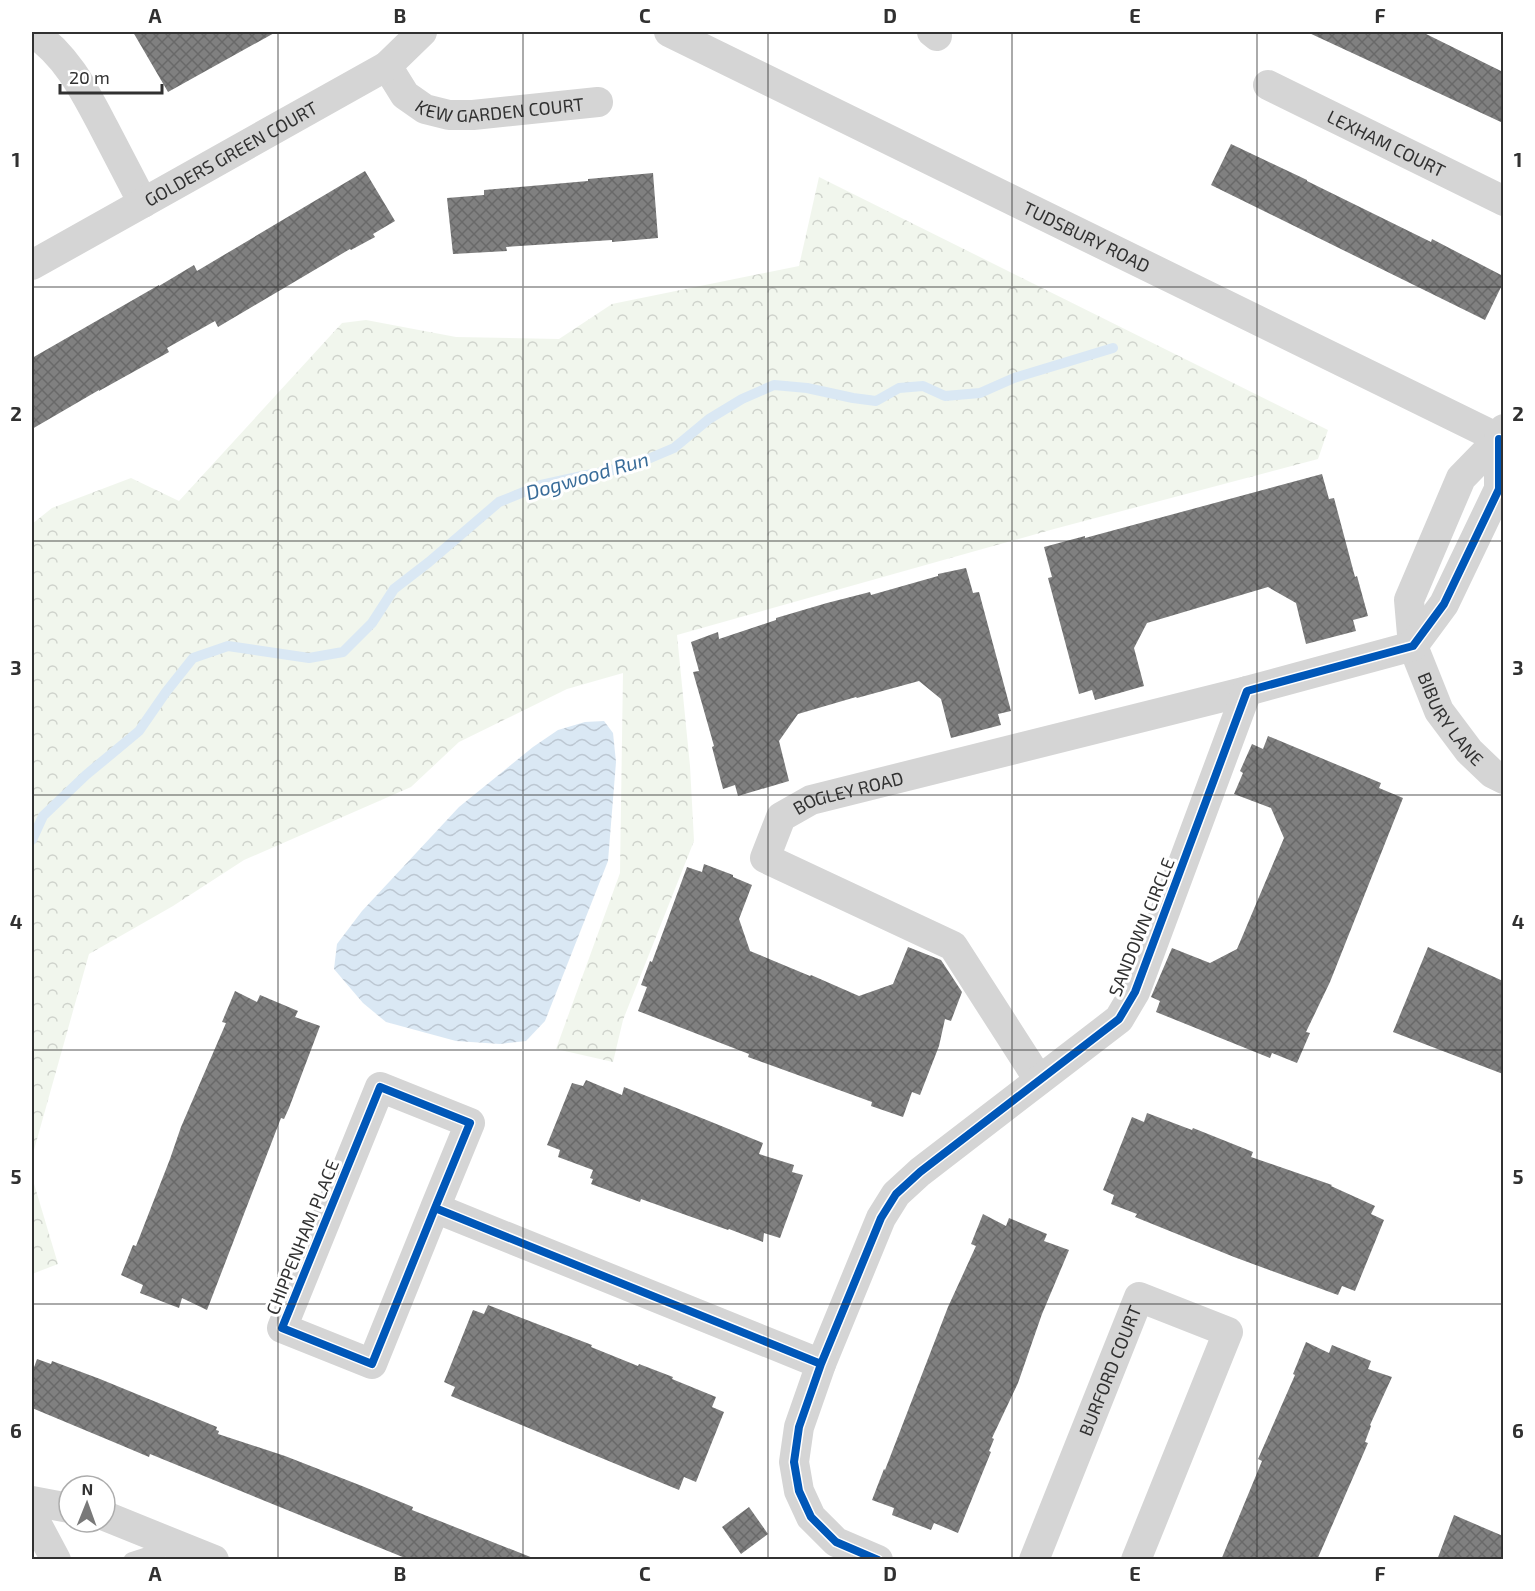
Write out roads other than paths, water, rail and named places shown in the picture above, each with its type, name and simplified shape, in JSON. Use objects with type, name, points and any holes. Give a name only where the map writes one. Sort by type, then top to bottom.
[{"type":"street","points":[[32,32],[43,39],[68,66],[87,96],[143,203]]},
{"type":"street","name":"GOLDERS GREEN COURT","points":[[32,265],[387,66],[422,32]]},
{"type":"street","name":"TUDSBURY ROAD","points":[[669,32],[1502,437]]},
{"type":"street","name":"KEW GARDEN COURT","points":[[387,66],[405,95],[425,109],[449,115],[473,115],[598,102]]},
{"type":"street","name":"LEXHAM COURT","points":[[1268,85],[1503,201]]},
{"type":"street","points":[[1413,646],[1409,600],[1461,478],[1502,437]]},
{"type":"street","points":[[1246,691],[1413,646],[1444,604],[1499,489],[1502,437]]},
{"type":"street","points":[[1435,541],[1467,556]]},
{"type":"street","name":"BIBURY LANE","points":[[1413,646],[1439,711],[1469,751],[1492,774],[1503,779]]},
{"type":"street","name":"SANDOWN CIRCLE","points":[[878,1560],[836,1542],[811,1517],[799,1491],[794,1462],[799,1427],[821,1364],[881,1218],[896,1194],[920,1172],[1119,1019],[1136,992],[1246,691]]},
{"type":"street","name":"BOGLEY ROAD","points":[[1039,1080],[952,946],[765,858],[781,817],[811,800],[1246,691]]},
{"type":"street","name":"CHIPPENHAM PLACE","points":[[380,1087],[470,1123],[435,1208],[372,1364],[282,1328],[380,1087]]},
{"type":"street","points":[[435,1208],[821,1364]]},
{"type":"street","name":"BURFORD COURT","points":[[1034,1560],[1139,1297],[1228,1332],[1136,1560]]},
{"type":"street","points":[[32,1501],[57,1506]]},
{"type":"street","points":[[32,1515],[56,1560]]},
{"type":"street","points":[[117,1521],[214,1560]]},
{"type":"lane","points":[[131,1560],[178,1544]]},
{"type":"water","points":[[604,721],[613,733],[616,762],[608,861],[545,1021],[526,1041],[500,1044],[456,1041],[386,1022],[363,1003],[334,969],[337,944],[362,911],[459,807],[533,747],[558,730],[585,722]]},
{"type":"waterway","name":"Dogwood Run","points":[[32,840],[43,816],[86,775],[139,731],[193,658],[228,646],[309,658],[343,652],[372,623],[394,589],[499,502],[541,485],[629,467],[674,448],[709,419],[742,399],[774,385],[807,388],[876,401],[899,388],[923,386],[945,396],[980,393],[1014,378],[1113,348]]}]
